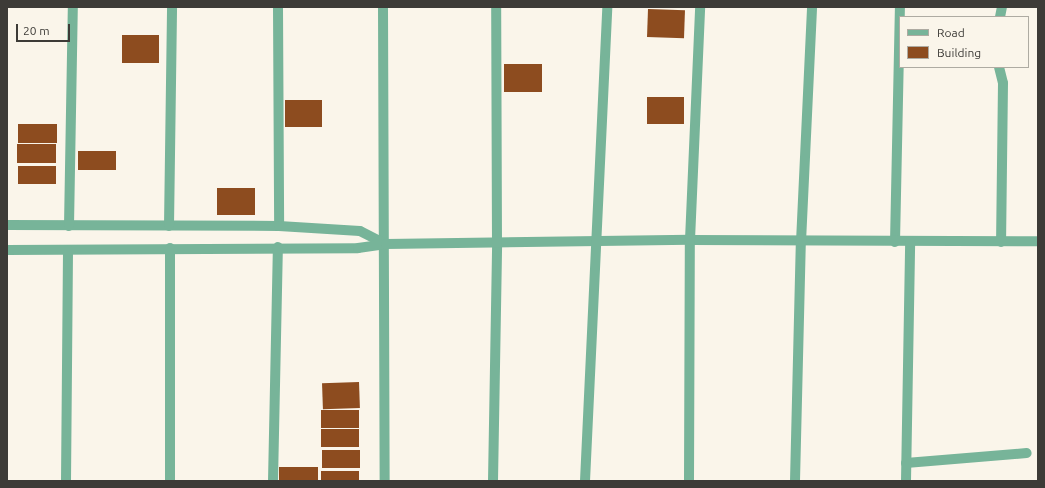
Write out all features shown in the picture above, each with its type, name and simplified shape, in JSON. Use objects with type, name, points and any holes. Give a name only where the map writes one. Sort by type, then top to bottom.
[{"type":"street","points":[[69,226],[73,7]]},
{"type":"street","points":[[169,226],[172,7]]},
{"type":"street","points":[[278,7],[279,226]]},
{"type":"street","points":[[384,7],[386,244],[385,481]]},
{"type":"street","points":[[493,481],[497,244],[496,7]]},
{"type":"street","points":[[585,481],[594,243],[607,7]]},
{"type":"street","points":[[690,481],[690,240],[700,7]]},
{"type":"street","points":[[795,481],[801,242],[812,7]]},
{"type":"street","points":[[895,242],[899,54]]},
{"type":"street","points":[[999,68],[1003,83],[1001,242]]},
{"type":"street","points":[[7,225],[279,226],[360,231],[386,244]]},
{"type":"street","points":[[7,250],[278,247],[358,248],[386,244],[594,243],[690,240],[801,242],[1038,241]]},
{"type":"street","points":[[906,481],[910,242]]},
{"type":"street","points":[[273,481],[278,247]]},
{"type":"street","points":[[170,248],[170,481]]},
{"type":"street","points":[[66,481],[68,250]]},
{"type":"street","points":[[906,463],[1027,453]]},
{"type":"building","points":[[648,9],[685,10],[684,38],[647,37]]},
{"type":"building","points":[[122,35],[159,35],[159,63],[122,63]]},
{"type":"building","points":[[504,64],[542,64],[542,92],[504,92]]},
{"type":"building","points":[[647,97],[684,97],[684,124],[647,124]]},
{"type":"building","points":[[285,100],[322,100],[322,127],[285,127]]},
{"type":"building","points":[[18,124],[57,124],[57,143],[18,143]]},
{"type":"building","points":[[17,144],[56,144],[56,163],[17,163]]},
{"type":"building","points":[[78,151],[116,151],[116,170],[78,170]]},
{"type":"building","points":[[18,166],[56,166],[56,184],[18,184]]},
{"type":"building","points":[[217,188],[255,188],[255,215],[217,215]]},
{"type":"building","points":[[359,382],[360,408],[323,409],[322,383]]},
{"type":"building","points":[[321,410],[359,410],[359,428],[321,428]]},
{"type":"building","points":[[321,429],[359,429],[359,447],[321,447]]},
{"type":"building","points":[[322,450],[360,450],[360,468],[322,468]]},
{"type":"building","points":[[279,467],[318,467],[318,481],[279,481]]},
{"type":"building","points":[[321,471],[359,471],[359,481],[321,481]]}]
